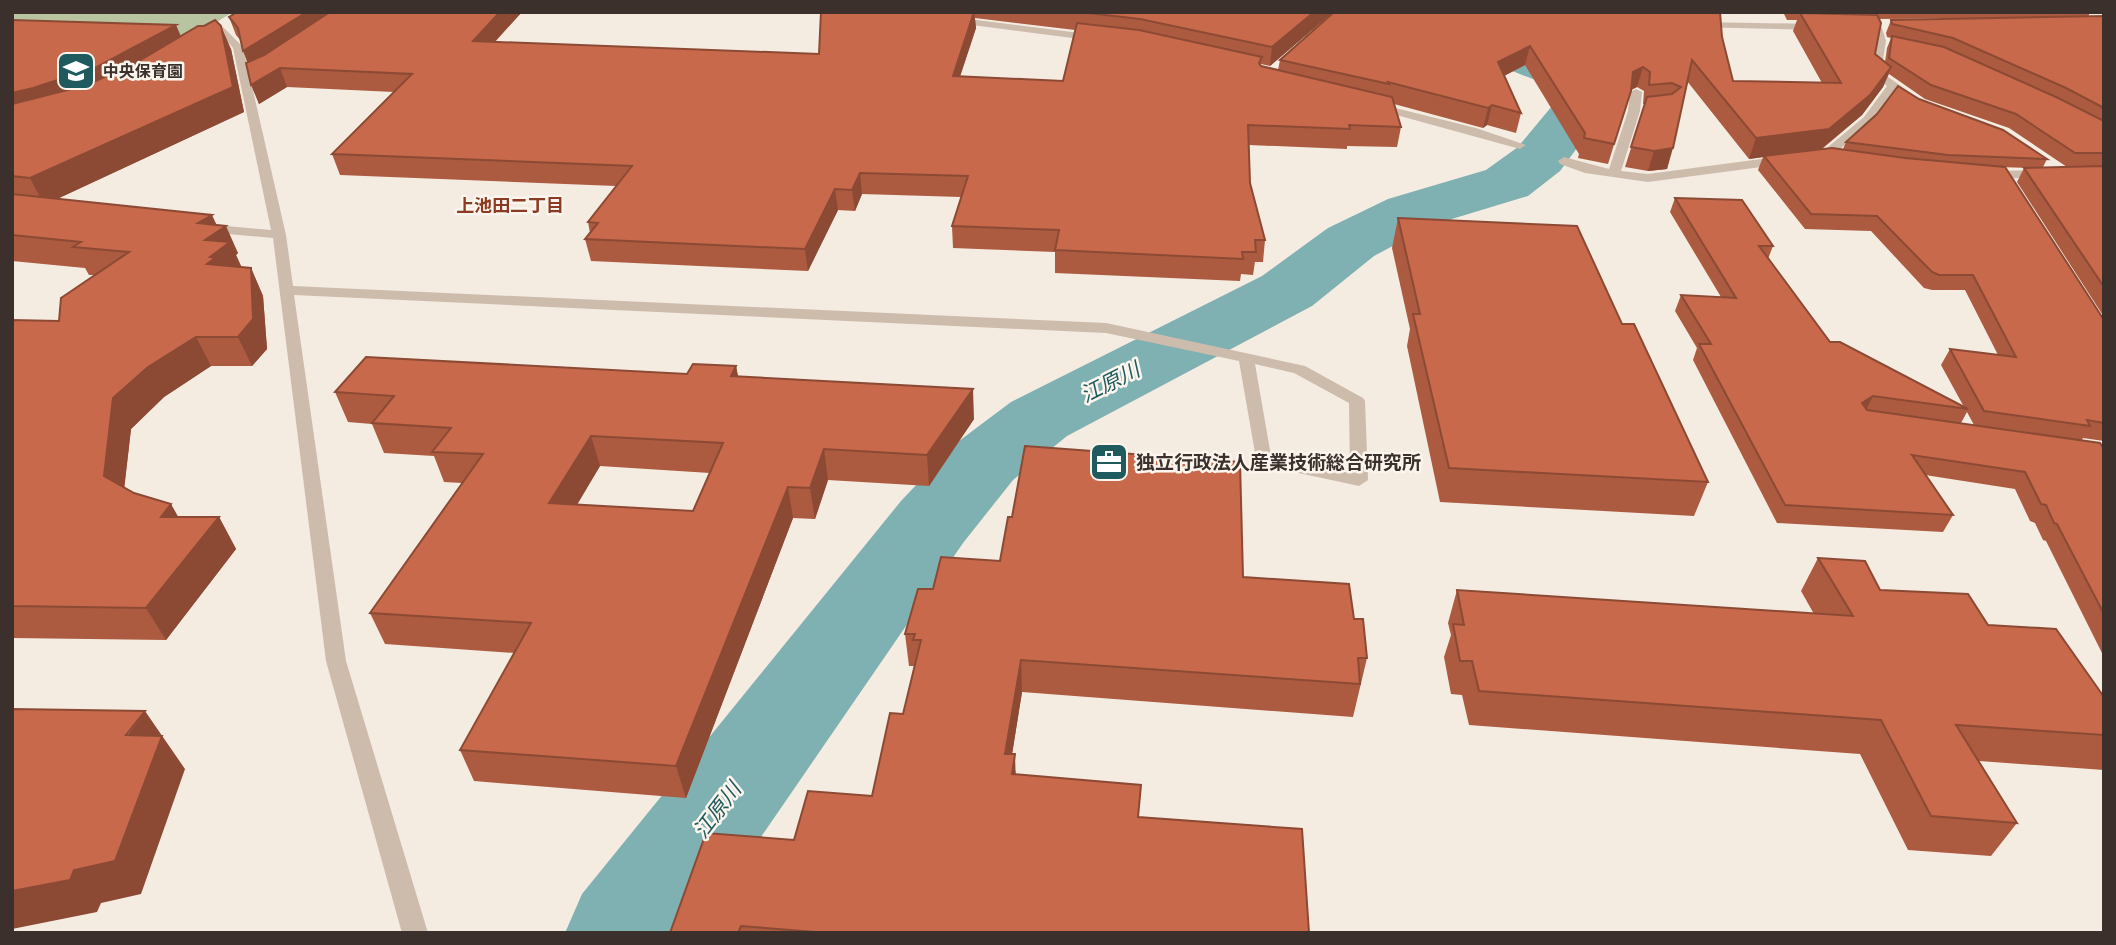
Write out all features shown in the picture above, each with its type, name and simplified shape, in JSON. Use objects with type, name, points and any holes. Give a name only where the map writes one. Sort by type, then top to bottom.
[{"type":"street","points":[[946,19],[1111,40]]},
{"type":"street","points":[[1682,24],[1829,27]]},
{"type":"street","points":[[1877,27],[1886,41],[1875,73],[1920,103],[1932,107]]},
{"type":"street","points":[[223,31],[238,47],[250,77],[279,236],[336,661],[415,933]]},
{"type":"street","points":[[1827,156],[1868,119],[1892,85]]},
{"type":"street","points":[[1614,174],[1639,110],[1636,92]]},
{"type":"street","points":[[1368,104],[1520,145]]},
{"type":"street","points":[[1564,161],[1585,169],[1648,178],[1797,158]]},
{"type":"street","points":[[1977,174],[2006,182],[2053,167]]},
{"type":"street","points":[[185,226],[279,236]]},
{"type":"street","points":[[286,289],[1107,328],[1299,369],[1357,401],[1359,480],[1263,460],[1246,358]]},
{"type":"green space","points":[[12,12],[233,12],[174,48],[12,44]]},
{"type":"building","points":[[237,12],[307,12],[243,51],[238,28],[229,17]]},
{"type":"building","points":[[330,12],[500,12],[473,41],[819,54],[821,12],[974,12],[953,76],[1063,81],[1077,23],[1139,30],[1262,57],[1259,63],[1261,66],[1392,97],[1401,127],[1349,125],[1350,129],[1248,125],[1250,183],[1265,240],[1255,240],[1256,252],[1242,252],[1243,259],[1055,250],[1059,230],[952,226],[968,176],[860,173],[852,190],[835,189],[805,249],[585,239],[598,223],[588,222],[632,166],[332,154],[412,74],[280,68],[251,85],[246,63],[264,55]]},
{"type":"building","points":[[1079,12],[1314,12],[1272,47],[1140,19]]},
{"type":"building","points":[[1334,12],[1720,12],[1722,37],[1733,81],[1841,83],[1800,13],[1877,15],[1881,23],[1875,54],[1891,67],[1870,95],[1829,129],[1756,138],[1692,60],[1673,148],[1654,151],[1631,147],[1647,97],[1672,94],[1681,87],[1672,83],[1649,85],[1650,72],[1643,67],[1633,72],[1631,91],[1614,144],[1584,138],[1585,133],[1530,46],[1498,62],[1521,113],[1492,105],[1488,108],[1388,82],[1389,84],[1280,60]]},
{"type":"building","points":[[2104,16],[2104,108],[2066,88],[1953,38],[1892,24],[1891,20]]},
{"type":"building","points":[[12,20],[176,25],[95,68],[12,93]]},
{"type":"building","points":[[215,20],[221,26],[233,87],[30,178],[12,176],[12,104],[87,85],[137,62],[198,26]]},
{"type":"building","points":[[1892,36],[1944,47],[2104,121],[2104,153],[2075,153],[2016,114],[1931,85],[1889,58]]},
{"type":"building","points":[[1898,86],[1919,99],[2003,130],[2047,159],[1948,155],[1846,142],[1877,114]]},
{"type":"building","points":[[1832,148],[2005,167],[2104,320],[2104,423],[2087,420],[2090,426],[1984,411],[1950,349],[2016,357],[1973,275],[1939,275],[1932,272],[1877,216],[1811,214],[1764,156]]},
{"type":"building","points":[[2104,166],[2104,287],[2024,168]]},
{"type":"building","points":[[12,194],[212,215],[198,223],[226,226],[205,240],[230,242],[210,257],[215,258],[207,264],[251,268],[253,319],[238,337],[196,337],[148,367],[113,398],[104,476],[134,493],[171,504],[161,517],[219,517],[146,608],[12,606],[12,320],[59,321],[61,298],[129,252],[73,247],[81,242],[12,235]]},
{"type":"building","points":[[1675,198],[1742,200],[1773,246],[1759,246],[1830,342],[1840,342],[1968,409],[1873,396],[1862,403],[1867,410],[2100,443],[2104,449],[2104,614],[2057,524],[2046,505],[2041,504],[2025,472],[1912,455],[1953,515],[1785,505],[1699,344],[1711,344],[1681,295],[1736,298]]},
{"type":"building","points":[[1398,218],[1577,226],[1622,324],[1634,324],[1708,482],[1449,468],[1413,314],[1420,314]]},
{"type":"building","points":[[366,357],[687,374],[693,364],[736,366],[731,376],[973,389],[927,455],[824,449],[810,488],[788,487],[676,766],[460,750],[531,623],[370,613],[483,454],[432,452],[451,428],[372,423],[394,396],[335,392]],"holes":[[[591,436],[723,443],[693,511],[549,503]]]},
{"type":"building","points":[[1025,446],[1240,462],[1243,577],[1349,584],[1354,619],[1363,619],[1367,658],[1358,658],[1360,684],[1021,660],[1005,754],[1015,754],[1012,774],[1141,785],[1138,817],[1302,829],[1309,933],[828,933],[741,926],[738,933],[670,933],[706,833],[794,840],[808,791],[872,796],[890,713],[903,714],[921,640],[913,640],[915,634],[905,634],[918,589],[933,589],[941,557],[1000,561],[1008,517],[1012,517]]},
{"type":"building","points":[[1818,558],[1865,561],[1880,590],[1968,594],[1988,625],[2056,629],[2104,697],[2104,735],[1956,725],[2017,823],[1931,816],[1881,720],[1479,691],[1472,661],[1460,661],[1453,624],[1464,625],[1457,590],[1853,616]]},
{"type":"building","points":[[12,709],[145,711],[126,735],[162,736],[115,861],[74,870],[70,880],[12,891]]},
{"type":"waterway","name":"江原川","points":[[625,933],[932,522],[984,462],[1039,419],[1287,291],[1351,242],[1410,212],[1507,183],[1539,159],[1578,110],[1585,91],[1572,77],[1454,26],[1434,12]]},
{"type":"place","name":"中央保育園","points":[[76,71]]},
{"type":"place","name":"独立行政法人産業技術総合研究所","points":[[1109,462]]},
{"type":"district","name":"上池田二丁目","points":[[510,205]]}]
